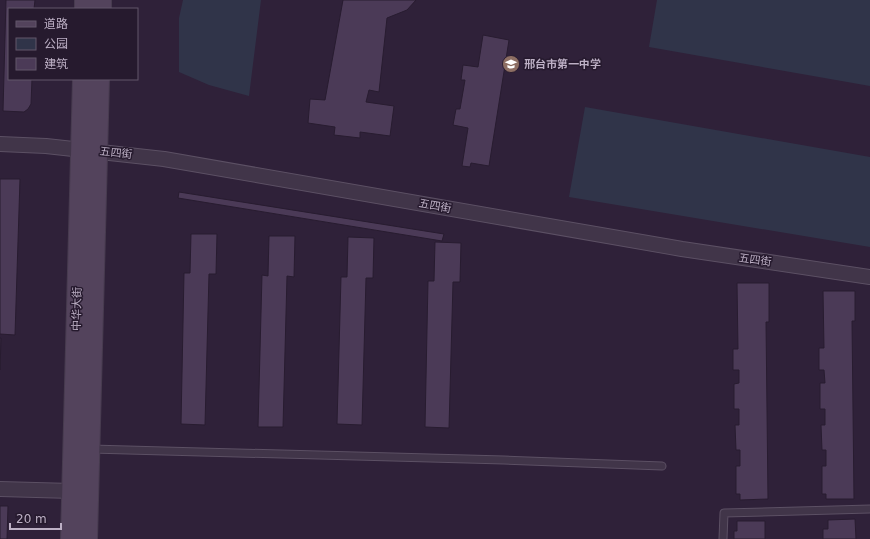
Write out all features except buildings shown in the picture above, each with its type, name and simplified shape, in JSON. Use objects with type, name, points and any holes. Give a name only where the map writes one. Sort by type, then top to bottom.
[{"type":"street","name":"中华大街","points":[[83,80],[89,150],[89,449],[87,539]]},
{"type":"street","name":"中华大街","points":[[71,539],[72,491],[89,150],[99,80]]},
{"type":"street","name":"五四街","points":[[0,144],[46,146],[164,159],[682,249],[870,277]]},
{"type":"street","points":[[0,489],[72,491]]},
{"type":"lane","points":[[89,449],[504,460],[662,466]]},
{"type":"lane","points":[[723,539],[724,513],[870,509]]},
{"type":"green space","points":[[183,0],[261,0],[249,96],[209,85],[179,72],[179,18]]},
{"type":"green space","points":[[657,0],[870,0],[870,86],[649,47]]},
{"type":"green space","points":[[585,107],[870,157],[870,247],[569,197]]},
{"type":"place","name":"邢台市第一中学","points":[[511,64]]}]
